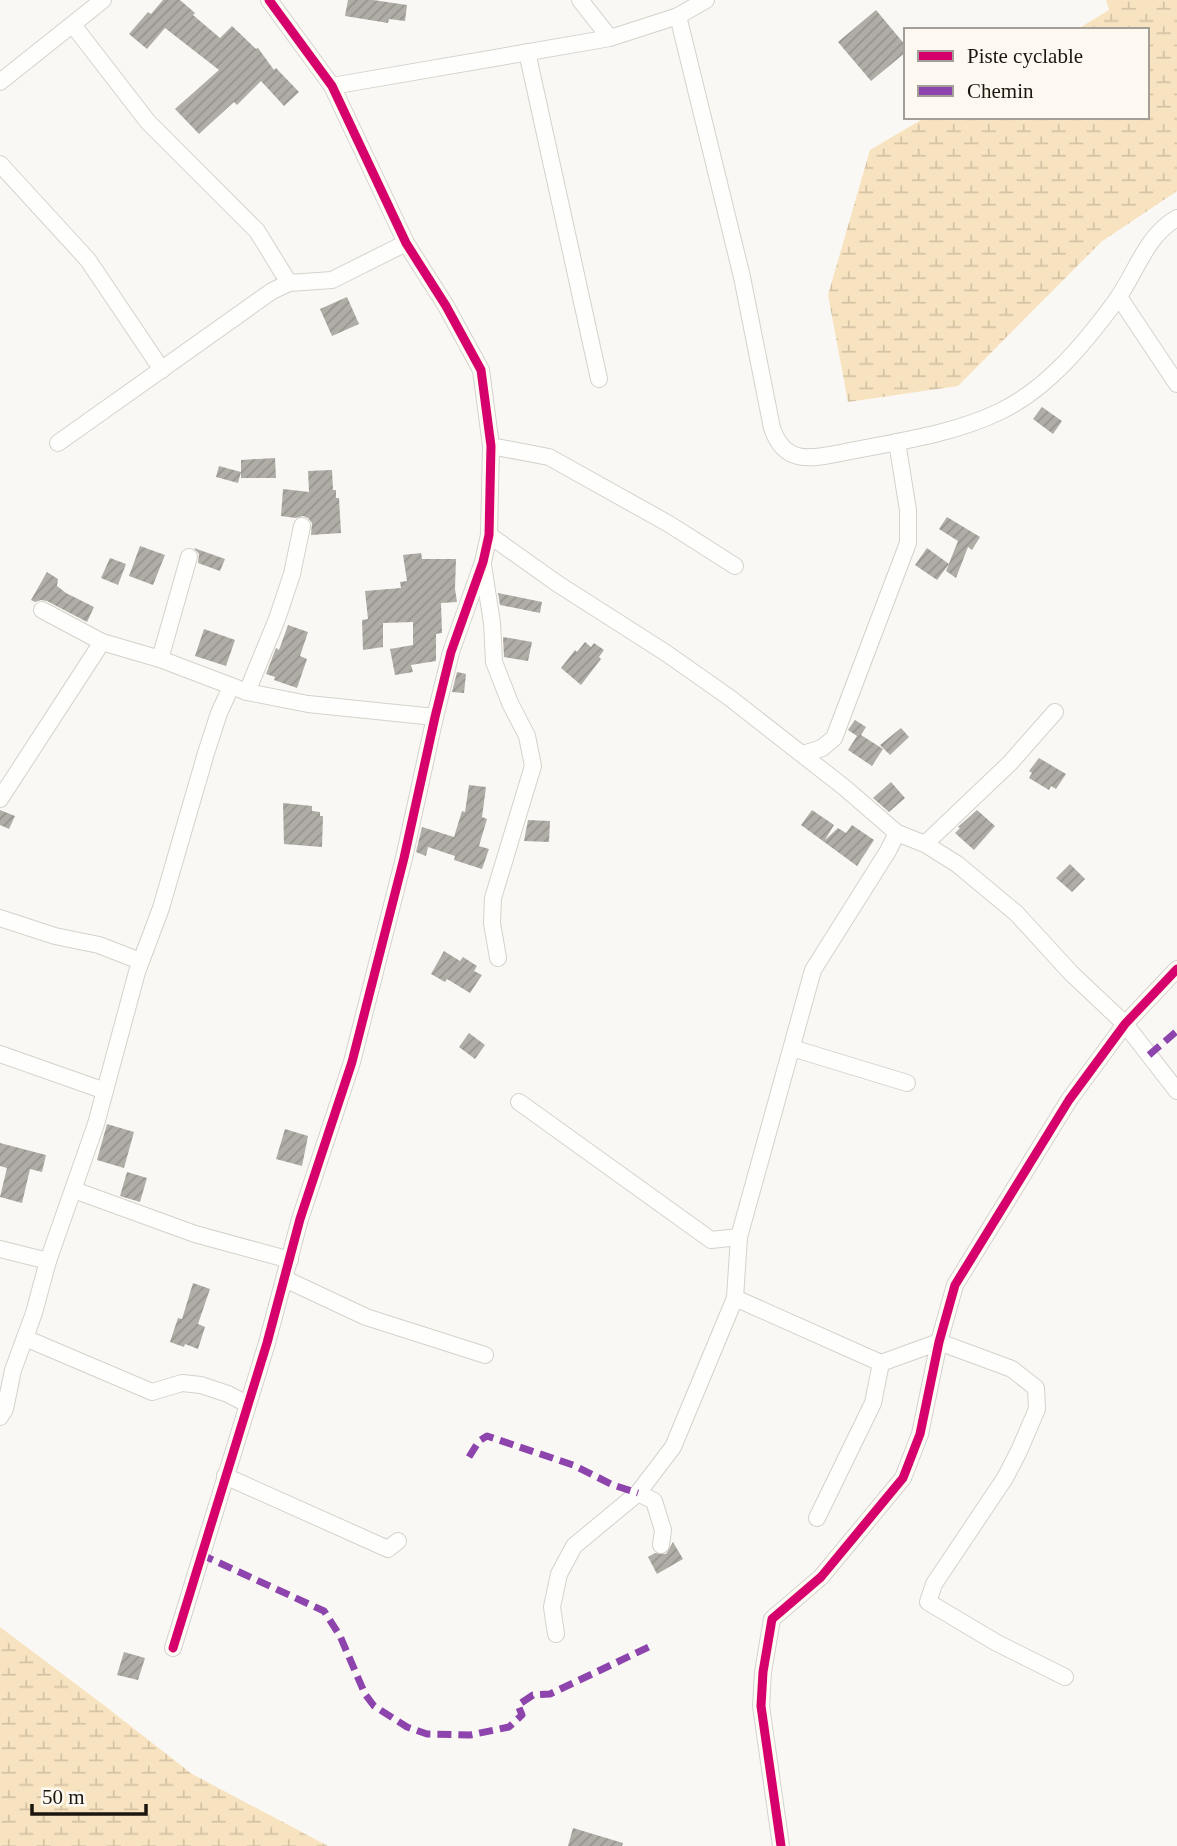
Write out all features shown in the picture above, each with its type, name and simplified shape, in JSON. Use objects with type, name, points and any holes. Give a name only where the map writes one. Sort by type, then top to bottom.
[{"type":"street","points":[[0,82],[103,0]]},
{"type":"street","points":[[173,1648],[285,1279],[300,1219],[352,1062],[404,859],[451,652],[483,562],[489,535],[491,446],[481,370],[446,306],[406,243],[332,86],[269,0]]},
{"type":"street","points":[[580,0],[610,38]]},
{"type":"street","points":[[332,86],[610,38],[677,16],[706,0]]},
{"type":"street","points":[[677,16],[719,176],[777,442],[786,452],[800,457],[826,456],[897,442],[975,422],[1002,411],[1053,374],[1083,345],[1119,297],[1148,245],[1169,222],[1177,218]]},
{"type":"street","points":[[73,25],[148,122],[257,231],[289,283]]},
{"type":"street","points":[[527,52],[599,379]]},
{"type":"street","points":[[0,164],[88,260],[162,370]]},
{"type":"street","points":[[58,443],[272,291],[289,283],[332,280],[406,243]]},
{"type":"street","points":[[1119,297],[1177,384]]},
{"type":"street","points":[[803,754],[822,748],[834,738],[908,543],[908,510],[897,442]]},
{"type":"street","points":[[491,446],[549,457],[669,524],[735,566]]},
{"type":"street","points":[[0,1417],[5,1409],[13,1370],[105,1091],[141,961],[161,908],[219,713],[239,689],[277,619],[292,574],[302,526]]},
{"type":"street","points":[[489,535],[558,584],[666,653],[803,754],[897,833],[925,844],[957,864],[1016,913],[1071,974],[1125,1024],[1177,1091]]},
{"type":"street","points":[[160,659],[189,558]]},
{"type":"street","points":[[483,562],[492,623],[494,662],[527,736],[533,766],[493,898],[492,923],[498,958]]},
{"type":"street","points":[[42,610],[102,642],[160,659],[239,689],[308,704],[435,717]]},
{"type":"street","points":[[0,799],[102,642]]},
{"type":"street","points":[[925,844],[1010,763],[1055,712]]},
{"type":"street","points":[[556,1634],[552,1607],[559,1574],[574,1546],[638,1493],[673,1447],[735,1298],[739,1237],[813,970],[897,833]]},
{"type":"street","points":[[0,918],[55,936],[99,945],[141,961]]},
{"type":"street","points":[[781,1846],[761,1706],[763,1672],[772,1619],[821,1577],[904,1478],[920,1434],[939,1342],[955,1285],[1069,1100],[1125,1024],[1177,969]]},
{"type":"street","points":[[792,1048],[907,1083]]},
{"type":"street","points":[[0,1054],[105,1091]]},
{"type":"street","points":[[519,1102],[711,1240],[739,1237]]},
{"type":"street","points":[[74,1190],[195,1234],[289,1260]]},
{"type":"street","points":[[0,1249],[48,1261]]},
{"type":"street","points":[[285,1279],[366,1317],[485,1355]]},
{"type":"street","points":[[735,1298],[881,1363],[939,1342],[1012,1369],[1036,1388],[1037,1409],[1005,1478],[934,1584],[928,1602],[997,1643],[1065,1677]]},
{"type":"street","points":[[25,1338],[152,1392],[182,1383],[201,1385],[247,1404]]},
{"type":"street","points":[[817,1518],[873,1403],[881,1363]]},
{"type":"street","points":[[225,1476],[301,1509],[356,1537],[388,1549],[398,1541]]},
{"type":"street","points":[[638,1493],[654,1500],[663,1530],[660,1545]]},
{"type":"green space","points":[[1106,0],[1177,0],[1177,191],[1101,242],[958,386],[848,402],[828,295],[870,150],[923,119],[1149,119],[1149,28],[1079,28],[1109,10]]},
{"type":"green space","points":[[0,1627],[192,1774],[328,1846],[0,1846]]},
{"type":"building","points":[[163,0],[180,0],[220,38],[232,26],[258,48],[274,70],[276,68],[299,92],[284,106],[261,81],[237,105],[234,102],[199,134],[175,109],[219,70],[165,28],[147,49],[129,34],[148,12],[151,14]]},
{"type":"building","points":[[348,0],[373,0],[407,5],[405,21],[389,19],[388,23],[345,16]]},
{"type":"building","points":[[876,10],[904,44],[904,54],[871,81],[838,42]]},
{"type":"building","points":[[347,297],[359,324],[332,336],[320,309]]},
{"type":"building","points":[[1042,407],[1062,421],[1053,434],[1033,419]]},
{"type":"building","points":[[275,458],[276,478],[241,478],[241,460]]},
{"type":"building","points":[[219,466],[241,472],[238,483],[216,477]]},
{"type":"building","points":[[332,470],[333,490],[336,490],[336,498],[339,498],[341,533],[311,535],[312,523],[308,518],[281,516],[283,489],[309,492],[308,471]]},
{"type":"building","points":[[947,517],[980,537],[972,550],[968,547],[956,578],[946,571],[958,541],[939,529]]},
{"type":"building","points":[[140,546],[165,555],[153,585],[129,576]]},
{"type":"building","points":[[194,548],[225,559],[220,571],[198,563],[199,554]]},
{"type":"building","points":[[927,548],[949,564],[937,580],[915,565]]},
{"type":"building","points":[[421,553],[422,559],[456,559],[457,602],[441,603],[442,633],[436,634],[436,661],[411,665],[413,672],[395,675],[390,649],[413,645],[413,622],[383,623],[383,647],[363,650],[362,620],[368,619],[365,591],[401,588],[400,582],[407,581],[403,555]]},
{"type":"building","points":[[110,558],[126,564],[118,585],[101,578]]},
{"type":"building","points":[[47,572],[58,579],[57,586],[66,593],[94,607],[87,622],[47,601],[31,600]]},
{"type":"building","points":[[498,593],[542,602],[540,613],[500,605]]},
{"type":"building","points":[[288,625],[308,632],[300,656],[307,659],[297,688],[274,680],[275,677],[266,674]]},
{"type":"building","points":[[204,629],[235,640],[226,666],[195,656]]},
{"type":"building","points":[[503,637],[532,642],[528,661],[504,657]]},
{"type":"building","points":[[585,642],[591,647],[594,643],[604,650],[599,657],[601,659],[581,685],[561,668]]},
{"type":"building","points":[[457,672],[466,674],[464,693],[452,692]]},
{"type":"building","points":[[855,720],[866,727],[861,735],[883,749],[872,766],[848,750],[857,736],[848,730]]},
{"type":"building","points":[[901,728],[909,737],[890,755],[880,745]]},
{"type":"building","points":[[1039,758],[1066,774],[1056,789],[1051,786],[1049,790],[1029,778],[1032,773],[1029,771]]},
{"type":"building","points":[[891,782],[905,798],[889,812],[873,798]]},
{"type":"building","points":[[469,785],[486,787],[482,817],[487,819],[479,846],[489,849],[482,869],[454,860],[455,856],[428,847],[426,856],[416,852],[422,827],[454,837],[462,811],[465,812]]},
{"type":"building","points":[[283,803],[312,806],[312,811],[320,812],[320,816],[323,816],[322,847],[284,844]]},
{"type":"building","points":[[0,810],[15,816],[9,829],[0,825]]},
{"type":"building","points":[[812,810],[834,825],[825,840],[838,828],[846,833],[852,825],[874,840],[857,866],[801,825]]},
{"type":"building","points":[[977,810],[995,826],[974,850],[955,833]]},
{"type":"building","points":[[528,820],[550,821],[549,842],[524,841]]},
{"type":"building","points":[[1070,864],[1085,879],[1072,892],[1056,878]]},
{"type":"building","points":[[444,951],[460,961],[463,957],[477,966],[474,971],[482,975],[470,993],[447,979],[445,982],[431,974]]},
{"type":"building","points":[[469,1033],[485,1045],[475,1059],[459,1047]]},
{"type":"building","points":[[107,1124],[134,1132],[124,1168],[97,1160]]},
{"type":"building","points":[[285,1129],[308,1136],[302,1166],[276,1159]]},
{"type":"building","points":[[0,1143],[46,1155],[42,1172],[30,1169],[22,1203],[0,1197],[7,1168],[0,1166]]},
{"type":"building","points":[[127,1172],[147,1178],[140,1202],[120,1196]]},
{"type":"building","points":[[193,1283],[210,1289],[198,1324],[205,1327],[198,1349],[170,1342],[178,1318],[182,1319]]},
{"type":"building","points":[[673,1542],[683,1559],[657,1574],[648,1557],[655,1553],[666,1554]]},
{"type":"building","points":[[124,1652],[145,1658],[138,1680],[117,1675]]},
{"type":"building","points":[[573,1828],[623,1843],[622,1846],[568,1846]]},
{"type":"marked path","points":[[1149,1055],[1177,1031]]},
{"type":"marked path","points":[[469,1457],[479,1441],[487,1436],[573,1465],[613,1485],[638,1493]]},
{"type":"marked path","points":[[200,1554],[324,1611],[340,1636],[365,1694],[374,1706],[407,1727],[427,1734],[470,1735],[509,1727],[522,1715],[518,1705],[533,1695],[550,1694],[651,1646]]},
{"type":"cycle path","points":[[173,1648],[267,1343],[300,1219],[352,1062],[404,858],[451,652],[483,562],[489,535],[491,446],[481,370],[446,306],[406,243],[332,86],[269,0]]},
{"type":"cycle path","points":[[781,1846],[761,1706],[763,1672],[772,1619],[821,1577],[903,1478],[920,1434],[939,1342],[955,1285],[1069,1100],[1125,1024],[1177,969]]}]
